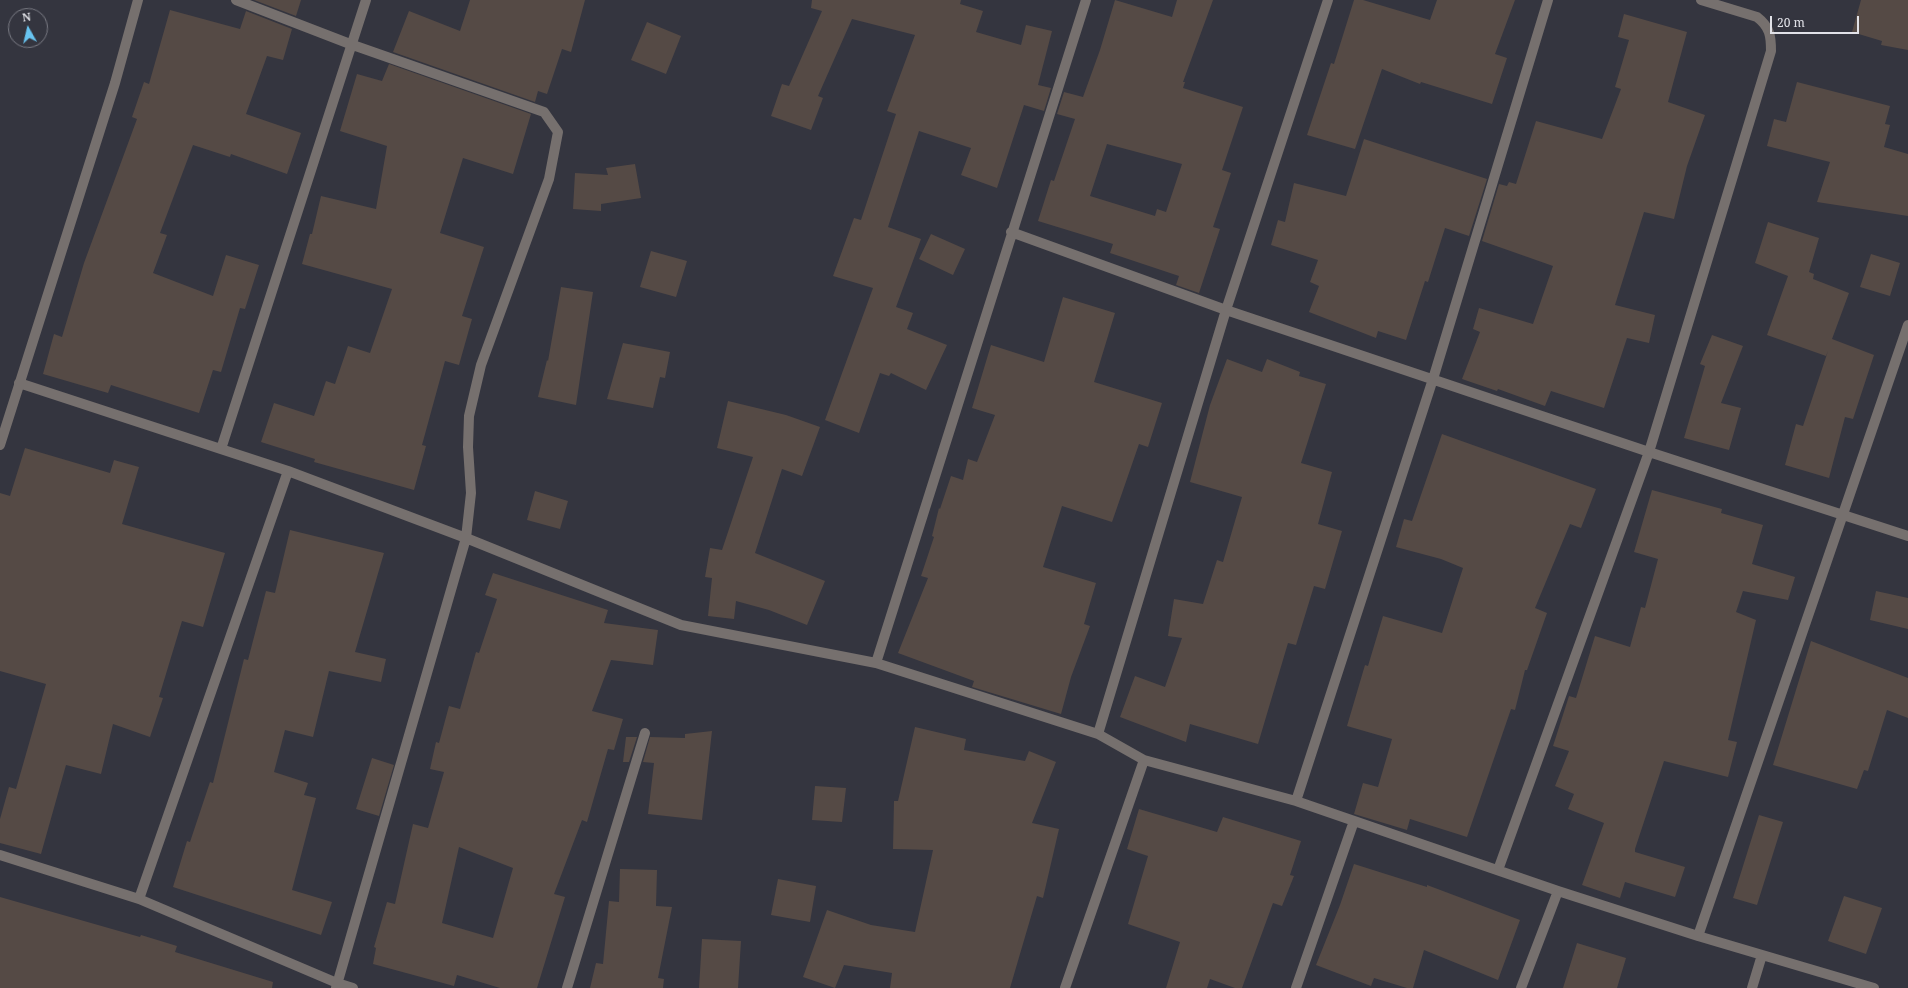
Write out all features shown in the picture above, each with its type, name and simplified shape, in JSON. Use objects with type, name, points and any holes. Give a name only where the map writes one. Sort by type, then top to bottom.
[{"type":"street","points":[[0,445],[116,83],[138,0]]},
{"type":"street","points":[[236,0],[350,44],[544,112],[558,132],[549,178],[481,365],[469,416],[468,447],[470,493],[466,538],[336,986]]},
{"type":"street","points":[[221,449],[350,44],[366,0]]},
{"type":"street","points":[[876,663],[1011,232],[1086,0]]},
{"type":"street","points":[[1098,734],[1226,310],[1328,0]]},
{"type":"street","points":[[1296,801],[1433,379],[1548,0]]},
{"type":"street","points":[[1498,870],[1649,452],[1772,51],[1769,29],[1764,22],[1757,17],[1700,0]]},
{"type":"street","points":[[1011,232],[1226,310],[1649,452],[1908,536]]},
{"type":"street","points":[[1698,936],[1844,516],[1908,326]]},
{"type":"street","points":[[19,383],[288,471],[466,538],[681,625],[876,663],[1098,734],[1144,760],[1296,801],[1558,891],[1698,936],[1874,988]]},
{"type":"street","points":[[139,899],[288,471]]},
{"type":"street","points":[[567,988],[646,733]]},
{"type":"street","points":[[1065,988],[1144,760]]},
{"type":"street","points":[[1296,988],[1354,821]]},
{"type":"street","points":[[0,855],[139,899],[336,986],[353,988]]},
{"type":"street","points":[[1521,988],[1558,891]]},
{"type":"street","points":[[1752,988],[1762,955]]},
{"type":"building","points":[[254,0],[301,0],[296,16]]},
{"type":"building","points":[[470,0],[585,0],[571,52],[562,49],[547,94],[538,91],[535,102],[393,52],[409,11],[460,31]]},
{"type":"building","points":[[812,0],[961,0],[960,4],[983,11],[976,32],[1021,45],[1026,25],[1052,31],[1038,85],[1051,88],[1044,111],[1024,105],[997,188],[961,175],[971,148],[919,131],[888,227],[921,239],[896,307],[913,313],[907,329],[947,345],[926,390],[891,373],[889,376],[880,373],[859,433],[825,420],[873,288],[833,276],[854,218],[861,220],[896,114],[887,111],[915,35],[852,19],[818,96],[823,98],[811,130],[771,116],[782,84],[789,86],[822,11],[811,8]]},
{"type":"building","points":[[1115,0],[1172,17],[1177,0],[1213,0],[1183,82],[1185,82],[1183,88],[1243,107],[1222,170],[1231,173],[1213,227],[1220,229],[1199,293],[1176,285],[1179,276],[1110,253],[1113,244],[1038,221],[1051,180],[1054,181],[1075,119],[1057,114],[1064,92],[1083,97],[1100,50]],"holes":[[[1107,144],[1182,164],[1166,212],[1157,209],[1155,216],[1090,196]]]},
{"type":"building","points":[[1354,0],[1363,0],[1430,20],[1437,0],[1515,0],[1495,54],[1507,58],[1492,104],[1421,82],[1420,84],[1382,69],[1355,149],[1307,135],[1331,63],[1334,64]]},
{"type":"building","points":[[1861,0],[1908,0],[1908,50],[1881,45],[1882,41],[1852,32]]},
{"type":"building","points":[[170,10],[240,29],[246,11],[292,29],[283,60],[267,56],[246,114],[301,133],[287,174],[231,154],[230,157],[193,145],[160,233],[167,235],[153,273],[213,296],[226,255],[259,265],[245,309],[240,308],[221,372],[213,370],[199,413],[111,385],[108,393],[43,374],[54,334],[62,337],[84,263],[137,119],[132,117],[144,82],[149,84]]},
{"type":"building","points":[[1624,14],[1687,32],[1668,102],[1705,115],[1687,166],[1674,219],[1644,212],[1615,305],[1655,315],[1649,343],[1627,338],[1604,408],[1551,391],[1545,406],[1498,389],[1497,391],[1462,379],[1480,332],[1473,329],[1479,308],[1533,324],[1553,266],[1482,241],[1499,184],[1507,186],[1509,182],[1516,184],[1536,121],[1602,139],[1621,89],[1615,87],[1629,40],[1618,37]]},
{"type":"building","points":[[647,22],[681,36],[666,74],[631,60]]},
{"type":"building","points":[[389,64],[531,114],[513,174],[463,158],[440,233],[484,247],[462,316],[472,319],[459,365],[445,361],[422,445],[426,446],[414,490],[314,462],[315,459],[261,442],[274,403],[314,416],[326,381],[335,384],[348,346],[370,353],[392,289],[302,264],[310,234],[312,234],[321,196],[376,209],[387,146],[340,131],[357,74],[382,81]]},
{"type":"building","points":[[1797,82],[1890,106],[1885,124],[1890,125],[1884,147],[1908,154],[1908,216],[1817,202],[1830,162],[1767,146],[1774,119],[1786,122]]},
{"type":"building","points":[[1364,139],[1487,179],[1469,236],[1445,228],[1428,282],[1425,281],[1406,340],[1378,331],[1376,338],[1309,312],[1319,286],[1310,282],[1318,260],[1271,245],[1278,220],[1285,222],[1294,183],[1346,196]]},
{"type":"building","points":[[635,164],[641,198],[601,204],[601,211],[573,209],[575,173],[608,175],[606,168]]},
{"type":"building","points":[[1768,222],[1819,238],[1809,272],[1814,274],[1813,279],[1849,293],[1832,339],[1874,355],[1853,419],[1845,417],[1829,478],[1785,465],[1796,424],[1803,426],[1828,351],[1826,356],[1767,335],[1788,276],[1755,263]]},
{"type":"building","points":[[931,234],[965,249],[953,275],[919,259]]},
{"type":"building","points":[[651,251],[687,261],[676,297],[640,287]]},
{"type":"building","points":[[1871,254],[1900,263],[1890,296],[1860,287]]},
{"type":"building","points":[[561,287],[593,292],[576,405],[538,397],[547,360],[548,361]]},
{"type":"building","points":[[1063,297],[1115,313],[1094,382],[1162,403],[1148,447],[1139,444],[1112,522],[1062,506],[1043,567],[1096,583],[1084,624],[1090,626],[1071,677],[1061,714],[972,687],[974,681],[898,653],[928,578],[921,576],[934,537],[932,536],[939,508],[940,509],[951,476],[963,480],[968,459],[977,462],[995,415],[972,408],[991,345],[1044,362]]},
{"type":"building","points":[[1712,335],[1743,346],[1721,403],[1741,408],[1729,450],[1684,438],[1705,366],[1700,364]]},
{"type":"building","points":[[623,343],[670,352],[665,378],[660,377],[653,408],[607,399]]},
{"type":"building","points":[[1227,359],[1262,372],[1267,359],[1300,372],[1299,376],[1326,384],[1301,463],[1332,472],[1318,524],[1342,531],[1325,589],[1314,586],[1296,645],[1288,643],[1258,744],[1190,724],[1186,742],[1120,717],[1135,676],[1165,687],[1182,638],[1168,636],[1174,599],[1203,604],[1217,560],[1223,562],[1242,497],[1190,482],[1210,405]]},
{"type":"building","points":[[728,401],[786,415],[820,427],[802,476],[782,469],[755,553],[825,581],[807,625],[769,610],[736,601],[734,619],[708,616],[712,578],[705,577],[710,548],[722,550],[753,457],[717,448]]},
{"type":"building","points":[[1442,434],[1596,489],[1581,528],[1570,524],[1535,608],[1547,613],[1527,670],[1525,670],[1515,710],[1511,709],[1467,837],[1410,819],[1407,830],[1354,814],[1363,783],[1378,787],[1392,739],[1347,726],[1365,665],[1368,666],[1383,616],[1442,633],[1463,568],[1441,559],[1396,547],[1404,519],[1412,521]]},
{"type":"building","points":[[25,448],[110,473],[114,460],[139,467],[122,524],[225,553],[203,627],[182,621],[159,697],[163,698],[150,737],[113,724],[101,774],[66,765],[41,854],[0,843],[0,819],[9,787],[16,789],[46,684],[0,671],[0,493],[10,496]]},
{"type":"building","points":[[1652,490],[1722,509],[1721,513],[1763,525],[1752,564],[1795,577],[1788,600],[1743,591],[1736,612],[1756,620],[1728,740],[1737,742],[1728,777],[1664,761],[1635,852],[1685,867],[1675,897],[1625,882],[1620,898],[1582,885],[1604,823],[1568,809],[1574,794],[1555,786],[1569,751],[1553,746],[1569,696],[1576,698],[1595,636],[1630,647],[1641,607],[1645,608],[1658,559],[1634,552]]},
{"type":"building","points":[[535,491],[568,501],[560,529],[527,520]]},
{"type":"building","points":[[290,530],[384,553],[355,652],[386,659],[381,682],[329,671],[313,737],[285,730],[274,772],[308,783],[304,795],[316,798],[292,890],[332,902],[321,935],[173,887],[187,841],[190,842],[210,782],[213,783],[244,659],[248,660],[266,591],[275,593]]},
{"type":"building","points":[[493,573],[608,610],[604,623],[658,630],[653,665],[611,660],[592,711],[623,719],[614,750],[608,749],[587,822],[582,820],[554,894],[565,897],[537,988],[500,988],[457,975],[454,986],[373,964],[376,948],[374,947],[387,902],[395,904],[413,824],[428,828],[444,772],[430,769],[436,742],[439,743],[449,706],[460,709],[476,652],[479,653],[497,599],[485,595]],"holes":[[[459,847],[513,868],[493,938],[442,923]]]},
{"type":"building","points":[[1876,591],[1908,598],[1908,629],[1870,620]]},
{"type":"building","points":[[1811,641],[1908,678],[1908,718],[1887,710],[1868,771],[1864,770],[1857,789],[1773,765]]},
{"type":"building","points":[[915,727],[966,739],[964,750],[1025,761],[1029,751],[1056,762],[1032,823],[1059,829],[1043,898],[1037,896],[1010,988],[890,988],[892,973],[844,965],[835,988],[803,977],[827,910],[871,925],[915,932],[933,850],[893,849],[894,801],[898,801]]},
{"type":"building","points":[[712,731],[702,820],[648,814],[654,763],[643,762],[650,737],[685,738],[685,734]]},
{"type":"building","points":[[626,737],[637,737],[629,762],[623,762]]},
{"type":"building","points":[[372,758],[394,765],[379,816],[356,809]]},
{"type":"building","points":[[815,786],[846,788],[842,822],[812,820]]},
{"type":"building","points":[[1139,809],[1217,832],[1223,817],[1301,841],[1290,875],[1294,876],[1282,906],[1273,903],[1242,988],[1235,988],[1210,979],[1207,988],[1166,988],[1180,942],[1128,924],[1148,856],[1127,849]]},
{"type":"building","points":[[1759,815],[1783,822],[1757,905],[1733,898]]},
{"type":"building","points":[[1354,864],[1427,887],[1427,885],[1520,920],[1498,980],[1424,950],[1413,988],[1407,988],[1374,978],[1371,986],[1316,965],[1340,905]]},
{"type":"building","points":[[620,869],[657,870],[656,906],[672,907],[658,978],[664,979],[663,988],[590,988],[596,963],[603,964],[609,901],[619,902]]},
{"type":"building","points":[[778,879],[816,886],[810,922],[771,915]]},
{"type":"building","points":[[1844,896],[1882,908],[1866,954],[1828,941]]},
{"type":"building","points":[[0,897],[177,946],[175,952],[273,982],[272,988],[0,988]]},
{"type":"building","points":[[702,939],[741,941],[738,988],[699,988]]},
{"type":"building","points":[[1577,943],[1626,958],[1617,988],[1563,988]]}]
